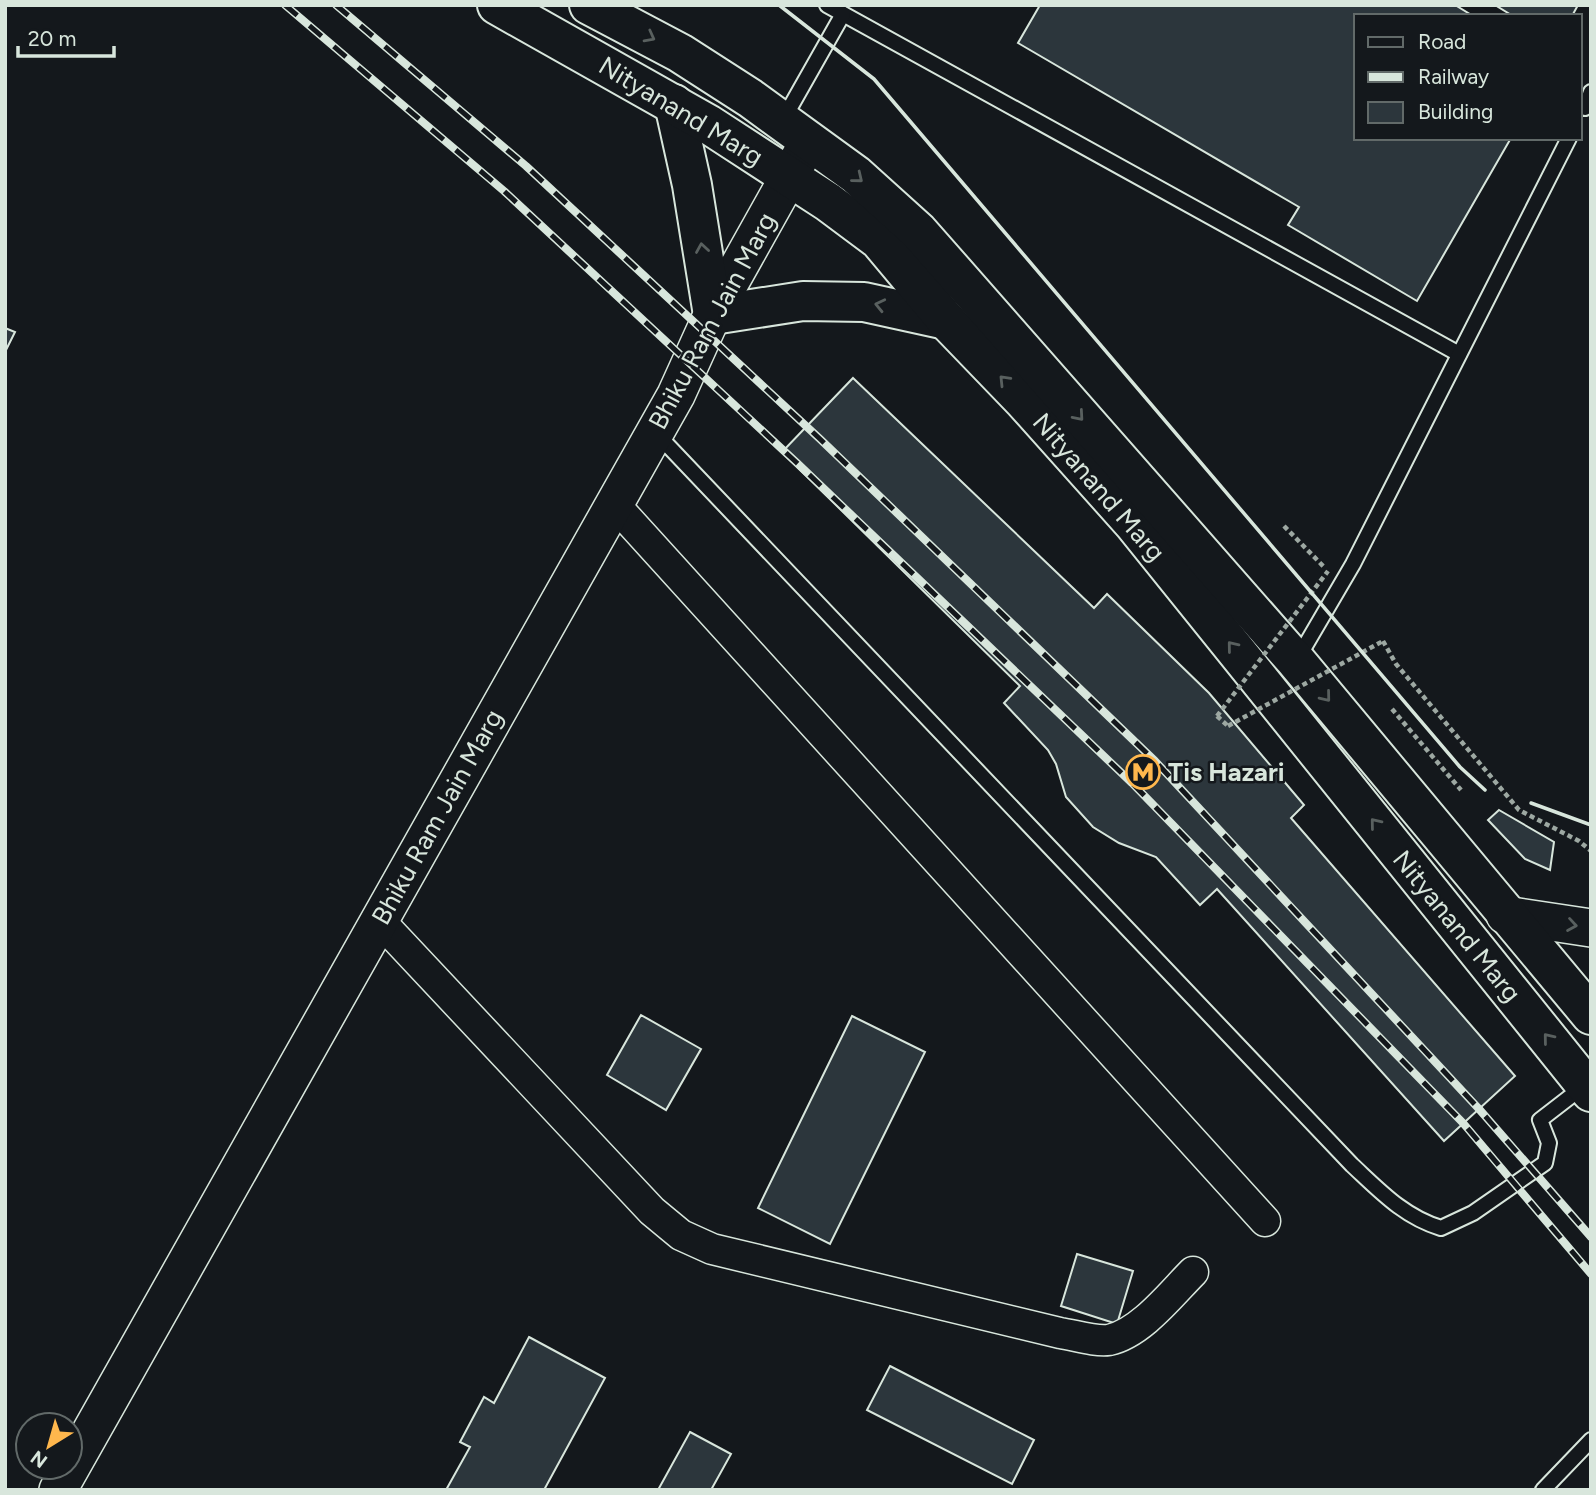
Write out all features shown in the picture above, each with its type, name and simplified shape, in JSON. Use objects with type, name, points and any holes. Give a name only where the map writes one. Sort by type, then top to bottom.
[{"type":"main road","name":"Nityanand Marg","points":[[497,5],[674,104],[789,176],[879,240],[946,320],[1024,401],[1134,524],[1588,1088]]},
{"type":"main road","name":"Nityanand Marg","points":[[589,5],[680,53],[796,131],[856,175],[918,231],[1296,661],[1591,1015]]},
{"type":"main road","points":[[674,104],[692,185],[713,315],[803,301],[864,302],[946,320]]},
{"type":"street","name":"Bhiku Ram Jain Marg","points":[[58,1490],[676,395],[713,315],[789,176],[796,131]]},
{"type":"street","points":[[614,504],[1265,1221]]},
{"type":"street","points":[[1505,915],[1591,928]]},
{"type":"street","points":[[379,920],[652,1211],[681,1235],[712,1249],[1060,1333],[1107,1340],[1128,1332],[1156,1310],[1193,1272]]},
{"type":"lane","points":[[827,5],[1459,354]]},
{"type":"lane","points":[[796,131],[843,14]]},
{"type":"lane","points":[[1585,112],[1591,92]]},
{"type":"lane","points":[[1296,661],[1353,564],[1568,140]]},
{"type":"lane","points":[[654,432],[1352,1165],[1386,1197],[1420,1222],[1441,1228],[1473,1213],[1545,1163],[1549,1143],[1540,1120],[1588,1088]]},
{"type":"lane","points":[[1543,1490],[1591,1440]]},
{"type":"path","points":[[1284,526],[1328,571],[1217,716],[1228,726],[1383,641],[1396,663],[1520,810],[1579,841],[1591,851]]},
{"type":"path","points":[[1392,709],[1461,790]]},
{"type":"building","points":[[1040,5],[1455,5],[1470,14],[1354,14],[1354,140],[1510,140],[1417,301],[1288,225],[1299,207],[1018,43]]},
{"type":"building","points":[[1495,5],[1578,5],[1573,14],[1510,14]]},
{"type":"building","points":[[5,328],[15,332],[5,352]]},
{"type":"building","points":[[853,378],[1094,608],[1107,594],[1209,693],[1304,805],[1291,818],[1515,1076],[1444,1141],[1217,889],[1200,905],[1156,857],[1119,843],[1093,827],[1066,797],[1056,764],[1048,750],[1004,703],[1020,686],[782,452]]},
{"type":"building","points":[[1499,810],[1554,842],[1550,870],[1525,859],[1488,820]]},
{"type":"building","points":[[641,1015],[701,1049],[666,1110],[607,1075]]},
{"type":"building","points":[[852,1016],[925,1052],[830,1244],[758,1208]]},
{"type":"building","points":[[1077,1254],[1133,1271],[1117,1324],[1061,1306]]},
{"type":"building","points":[[529,1337],[605,1378],[544,1490],[446,1490],[470,1447],[460,1442],[484,1397],[494,1403]]},
{"type":"building","points":[[890,1366],[1034,1440],[1012,1484],[867,1410]]},
{"type":"building","points":[[690,1432],[731,1454],[711,1490],[658,1490]]},
{"type":"railway","points":[[285,5],[504,191],[797,463],[1132,783],[1463,1123],[1591,1274]]},
{"type":"railway","points":[[336,5],[526,166],[820,439],[1155,761],[1479,1109],[1591,1237]]},
{"type":"wall","points":[[779,5],[874,79],[1460,767],[1485,790]]},
{"type":"wall","points":[[1531,803],[1591,825]]},
{"type":"place","name":"Tis Hazari","points":[[1143,772]]}]
